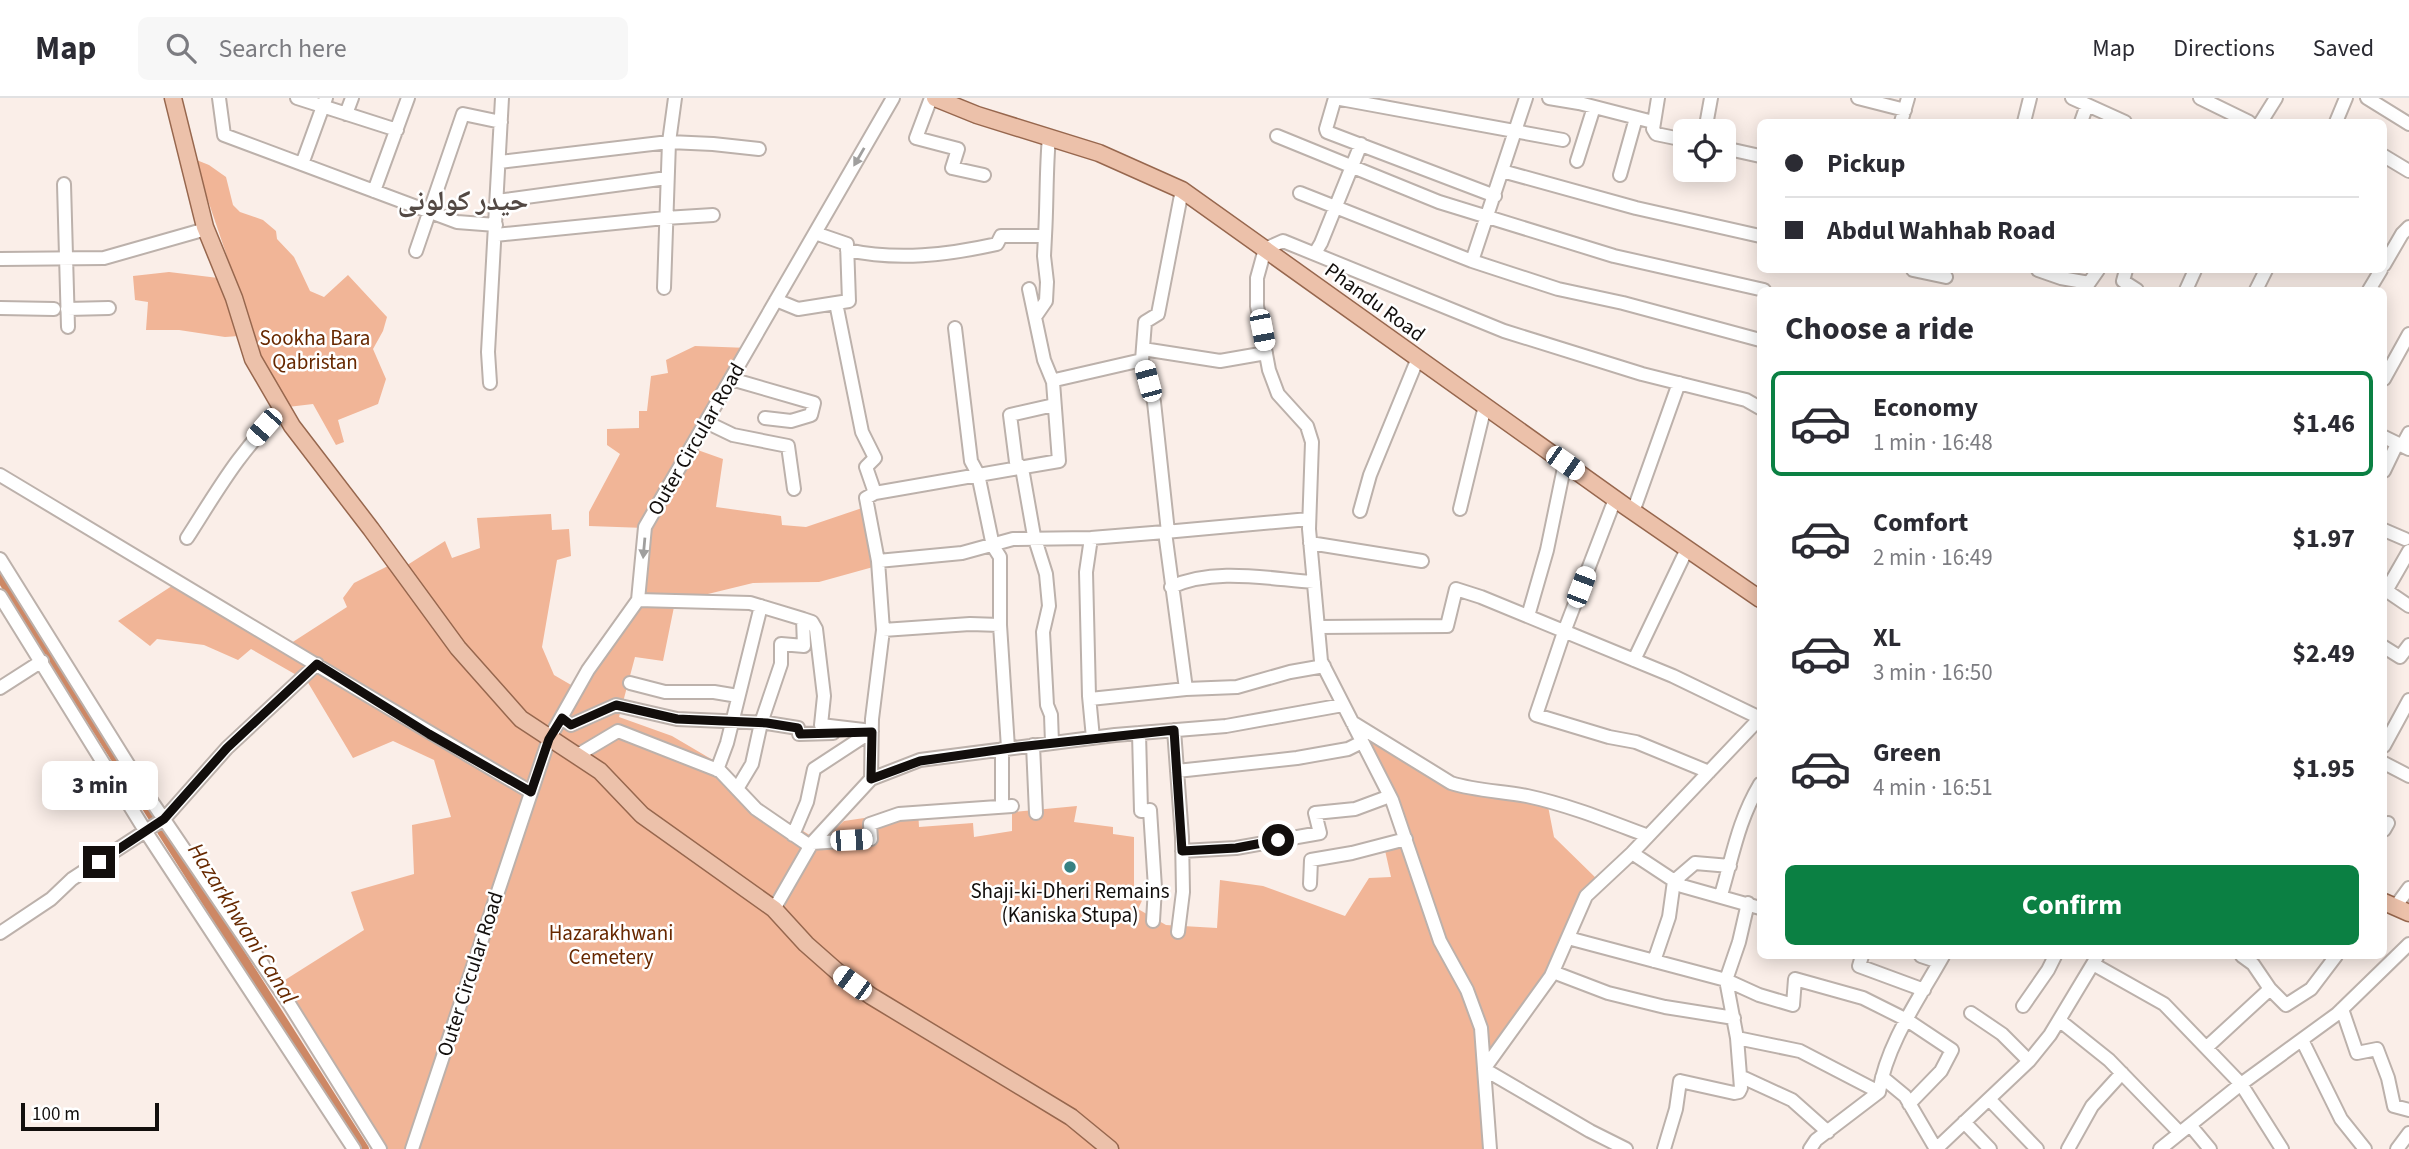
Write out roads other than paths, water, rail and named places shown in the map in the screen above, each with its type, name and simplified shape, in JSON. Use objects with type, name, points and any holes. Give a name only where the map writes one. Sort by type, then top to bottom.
[{"type":"main road","points":[[173,98],[206,229],[234,298],[253,359],[292,426],[458,648],[521,719],[600,771],[642,815],[774,909],[806,944],[856,986],[1071,1117],[1110,1149]]},
{"type":"main road","name":"Phandu Road","points":[[933,98],[977,115],[1099,153],[1182,190],[1633,512],[1757,597]]},
{"type":"street","points":[[219,98],[223,135],[457,222],[496,230],[713,215]]},
{"type":"street","points":[[297,98],[325,102],[346,114],[397,131]]},
{"type":"street","points":[[346,114],[352,98]]},
{"type":"street","points":[[374,191],[408,98]]},
{"type":"street","points":[[490,383],[488,352],[502,98]]},
{"type":"street","points":[[664,288],[669,142],[675,98]]},
{"type":"street","name":"Outer Circular Road","points":[[412,1149],[549,739],[588,670],[638,600],[645,527],[893,98]]},
{"type":"street","points":[[933,98],[916,138],[958,149],[952,168],[984,175]]},
{"type":"street","points":[[1494,196],[1327,132],[1335,98],[1563,140]]},
{"type":"street","points":[[1472,261],[1526,98]]},
{"type":"street","points":[[1549,98],[1653,122]]},
{"type":"street","points":[[1658,98],[1653,130],[1657,134],[1673,137]]},
{"type":"street","points":[[1707,119],[1711,98]]},
{"type":"street","points":[[1858,98],[1905,110]]},
{"type":"street","points":[[2025,119],[2030,98]]},
{"type":"street","points":[[2071,98],[2118,119]]},
{"type":"street","points":[[2200,98],[2228,104],[2246,119]]},
{"type":"street","points":[[2263,119],[2276,98]]},
{"type":"street","points":[[2337,119],[2346,98]]},
{"type":"street","points":[[2367,98],[2409,124]]},
{"type":"street","points":[[302,164],[325,102]]},
{"type":"street","points":[[2082,119],[2087,105]]},
{"type":"street","points":[[1577,161],[1594,107]]},
{"type":"street","points":[[416,251],[463,114],[501,122]]},
{"type":"street","points":[[1620,175],[1636,118]]},
{"type":"street","points":[[1277,136],[1439,202],[1614,256],[1757,288]]},
{"type":"street","points":[[1035,317],[1046,301],[1044,256],[1049,137]]},
{"type":"street","points":[[500,162],[669,142],[759,149]]},
{"type":"street","points":[[1315,253],[1361,144]]},
{"type":"street","points":[[1736,151],[1757,155]]},
{"type":"street","points":[[2387,158],[2409,171]]},
{"type":"street","points":[[1503,171],[1636,208],[1757,235]]},
{"type":"street","points":[[497,201],[667,178]]},
{"type":"street","points":[[64,184],[66,259],[61,309],[68,327]]},
{"type":"street","points":[[1182,190],[1158,314],[1145,322],[1143,355],[1154,402],[1171,587],[1186,689]]},
{"type":"street","points":[[1300,193],[1472,261],[1558,289],[1623,303],[1757,339]]},
{"type":"street","points":[[2387,260],[2402,233],[2409,227]]},
{"type":"street","points":[[0,259],[104,258],[206,229]]},
{"type":"street","points":[[776,300],[798,309],[849,301],[847,244],[815,233]]},
{"type":"street","points":[[847,250],[877,257],[940,255],[997,244],[1001,236],[1045,236]]},
{"type":"street","points":[[1490,1149],[1481,1028],[1467,990],[1440,941],[1390,796],[1321,661],[1309,519],[1312,442],[1307,426],[1278,394],[1266,354],[1257,306],[1257,278],[1265,249],[1283,241],[1504,331],[1563,351],[1746,400],[1757,406]]},
{"type":"street","points":[[2047,273],[2086,287]]},
{"type":"street","points":[[871,779],[872,732],[883,630],[878,561],[866,498],[875,492],[1059,461],[1053,383],[1044,360],[1029,289]]},
{"type":"street","points":[[835,303],[862,432],[875,458],[866,467],[875,492]]},
{"type":"street","points":[[0,308],[109,309]]},
{"type":"street","points":[[576,756],[618,731],[717,770],[756,808],[811,845],[871,839],[870,824],[899,814],[1007,806],[1000,557],[993,546],[978,474],[971,461],[955,328]]},
{"type":"street","points":[[2387,371],[2409,334]]},
{"type":"street","points":[[1053,383],[1055,380],[1143,355],[1220,361],[1266,354]]},
{"type":"street","points":[[1360,511],[1370,475],[1418,358]]},
{"type":"street","points":[[731,379],[814,403],[811,415],[791,421],[765,418]]},
{"type":"street","points":[[1633,512],[1679,383]]},
{"type":"street","points":[[1052,743],[1043,632],[1049,607],[1046,574],[1035,538],[1022,468],[1016,462],[1010,415],[1054,405]]},
{"type":"street","points":[[1460,509],[1485,406]]},
{"type":"street","points":[[187,538],[248,445],[283,411]]},
{"type":"street","points":[[706,422],[733,435],[788,446],[794,489]]},
{"type":"street","points":[[2387,467],[2409,433]]},
{"type":"street","points":[[2387,438],[2403,446]]},
{"type":"street","points":[[1528,616],[1565,463]]},
{"type":"street","points":[[0,475],[429,734],[531,792]]},
{"type":"street","points":[[1615,499],[1564,632],[1536,715],[1597,734],[1636,742],[1709,772]]},
{"type":"street","points":[[878,561],[962,553],[1013,539],[1091,538],[1309,519]]},
{"type":"street","points":[[2387,532],[2407,545],[2387,586]]},
{"type":"street","points":[[1091,538],[1086,572],[1093,738]]},
{"type":"street","points":[[1310,542],[1422,561]]},
{"type":"street","points":[[1634,660],[1687,549]]},
{"type":"street","points":[[0,559],[164,819],[288,1002],[380,1149]]},
{"type":"street","points":[[1171,587],[1181,582],[1223,575],[1314,582]]},
{"type":"street","points":[[1319,627],[1447,626],[1456,589],[1673,676],[1757,721]]},
{"type":"street","points":[[2387,591],[2409,606]]},
{"type":"street","points":[[0,596],[354,1149]]},
{"type":"street","points":[[638,600],[750,603],[812,622],[821,656],[824,696],[821,725],[872,732]]},
{"type":"street","points":[[717,770],[727,743],[761,606]]},
{"type":"street","points":[[737,789],[752,764],[761,723],[781,664],[781,644],[804,646],[803,619]]},
{"type":"street","points":[[883,630],[970,624],[1000,625]]},
{"type":"street","points":[[2387,649],[2405,659],[2409,645]]},
{"type":"street","points":[[0,688],[42,661]]},
{"type":"street","points":[[0,933],[51,899],[72,879],[164,819],[227,748],[317,664]]},
{"type":"street","points":[[1090,699],[1186,689],[1237,687],[1290,672],[1324,666]]},
{"type":"street","points":[[630,683],[665,692],[714,692],[738,696]]},
{"type":"street","points":[[2387,740],[2409,700]]},
{"type":"street","points":[[562,718],[571,725],[616,705],[677,719],[761,723],[798,728],[800,734],[872,732]]},
{"type":"street","points":[[774,909],[811,845],[871,779],[920,761],[1005,748],[1226,726],[1342,705]]},
{"type":"street","points":[[1351,722],[1451,783],[1569,806],[1648,835]]},
{"type":"street","points":[[1483,1069],[1553,972],[1586,896],[1632,853],[1757,724]]},
{"type":"street","points":[[1174,730],[1184,892],[1178,932]]},
{"type":"street","points":[[793,835],[807,802],[814,769],[872,732]]},
{"type":"street","points":[[1139,733],[1141,811],[1150,810],[1155,888],[1153,921]]},
{"type":"street","points":[[1177,771],[1297,758],[1348,749],[1362,742]]},
{"type":"street","points":[[1033,745],[1036,813]]},
{"type":"street","points":[[2387,764],[2409,776]]},
{"type":"street","points":[[1721,895],[1739,825],[1757,790]]},
{"type":"street","points":[[1182,851],[1236,848],[1320,833],[1315,813],[1355,809],[1390,796]]},
{"type":"street","points":[[1310,884],[1311,860],[1406,839]]},
{"type":"street","points":[[1632,853],[1682,886],[1754,905],[1726,980],[1737,1038],[1741,1088],[1734,1093],[1680,1081],[1676,1109],[1664,1149]]},
{"type":"street","points":[[1654,961],[1669,917],[1674,881],[1695,863],[1730,866]]},
{"type":"street","points":[[2396,907],[2409,888]]},
{"type":"street","points":[[1567,938],[1726,980],[1793,1006],[1795,979],[1863,998],[1907,1020],[1952,1051],[1941,1071],[1909,1104]]},
{"type":"street","points":[[2160,1149],[2241,1084],[2342,1009],[2409,944]]},
{"type":"street","points":[[1860,959],[1859,966],[1924,990]]},
{"type":"street","points":[[1816,1146],[1828,1132],[1879,1092],[1882,1077],[1907,1020],[1941,959]]},
{"type":"street","points":[[2023,1006],[2053,959]]},
{"type":"street","points":[[2246,959],[2286,1005],[2311,989],[2334,959]]},
{"type":"street","points":[[1882,1077],[1905,1096],[1936,1149],[2029,1061],[2059,1020],[2093,960],[2164,1004],[2241,1084],[2282,1149]]},
{"type":"street","points":[[1553,972],[1608,993],[1665,1007],[1734,1018]]},
{"type":"street","points":[[2207,1047],[2270,989]]},
{"type":"street","points":[[2342,1009],[2357,1053],[2377,1049],[2388,1078],[2394,1106],[2409,1110]]},
{"type":"street","points":[[1971,1013],[2002,1034],[2029,1061]]},
{"type":"street","points":[[2059,1020],[2210,1149]]},
{"type":"street","points":[[1737,1038],[1800,1051],[1879,1092]]},
{"type":"street","points":[[2302,1040],[2341,1119],[2365,1149]]},
{"type":"street","points":[[1483,1069],[1626,1149]]},
{"type":"street","points":[[2068,1149],[2092,1106],[2122,1073]]},
{"type":"street","points":[[1742,1077],[1792,1100],[1828,1132]]},
{"type":"street","points":[[1989,1099],[2037,1149]]},
{"type":"street","points":[[1964,1122],[1990,1149]]},
{"type":"street","points":[[2397,1149],[2409,1133]]},
{"type":"waterway","name":"Hazarkhwani Canal","points":[[0,576],[364,1149]]},
{"type":"place","name":"Shaji-ki-Dheri Remains (Kaniska Stupa)","points":[[1070,867]]},
{"type":"district","name":"حیدر کولونی","points":[[463,200]]},
{"type":"park label","name":"Sookha Bara Qabristan","points":[[315,350]]},
{"type":"park label","name":"Hazarakhwani Cemetery","points":[[611,945]]}]
